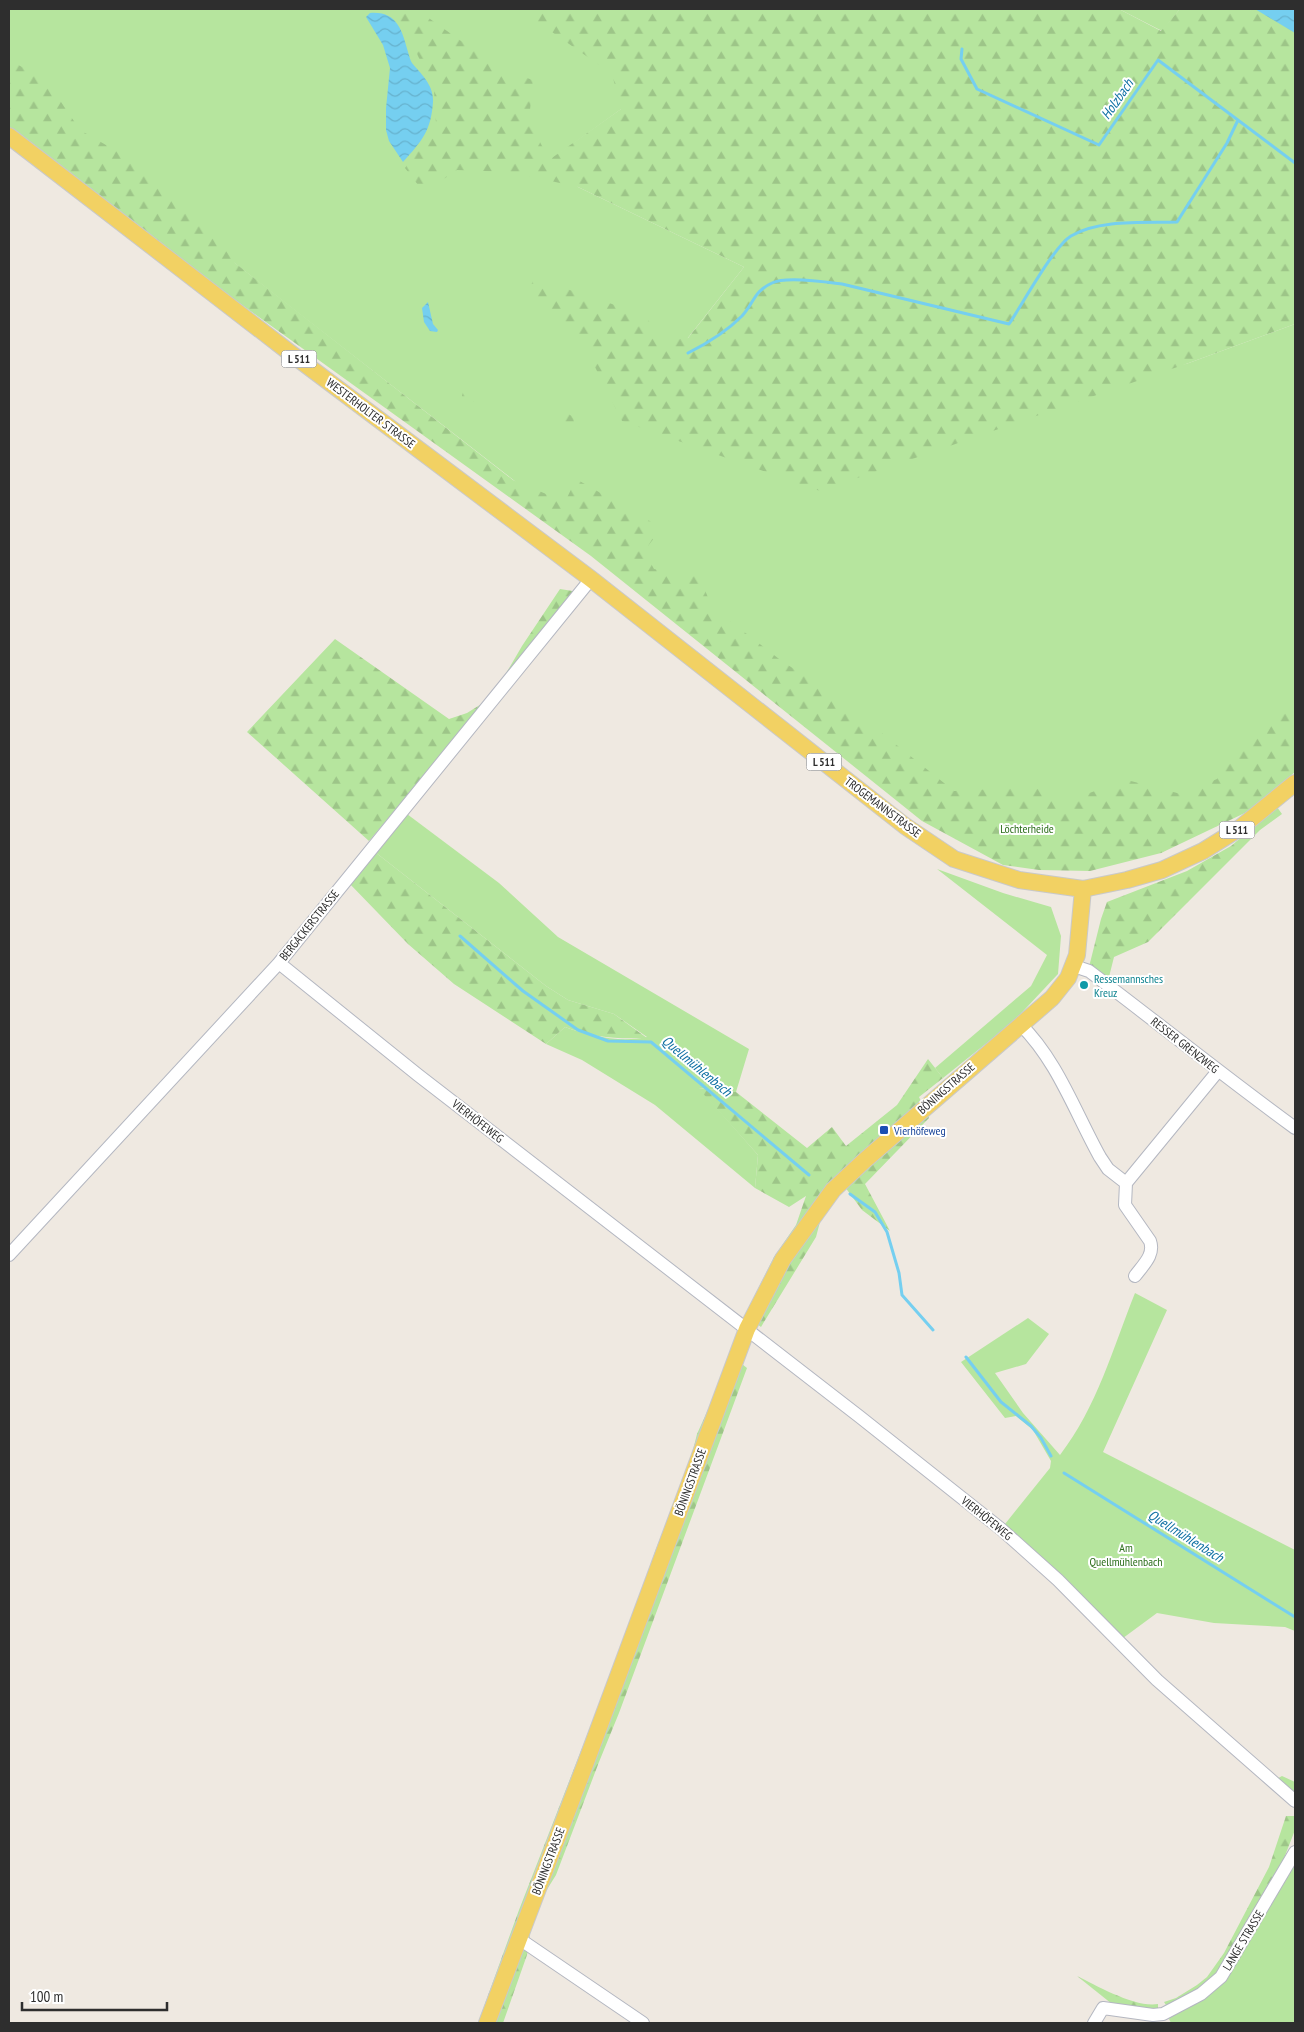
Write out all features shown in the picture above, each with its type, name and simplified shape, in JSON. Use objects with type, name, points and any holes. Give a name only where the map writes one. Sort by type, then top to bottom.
[{"type":"main road","name":"WESTERHOLTER STRASSE","points":[[9,136],[290,352],[591,579]]},
{"type":"main road","name":"TROGEMANNSTRASSE","points":[[591,579],[905,826],[954,859],[1019,880],[1083,889]]},
{"type":"main road","name":"L 511","points":[[1083,889],[1127,880],[1162,870],[1203,851],[1240,828],[1295,783]]},
{"type":"main road","name":"BÖNINGSTRASSE","points":[[487,2023],[592,1748],[747,1329],[782,1258],[833,1190],[883,1143],[1052,998],[1068,978],[1078,955],[1083,889]]},
{"type":"street","name":"BERGACKERSTRASSE","points":[[9,1255],[279,963],[591,579]]},
{"type":"street","name":"VIERHÖFEWEG","points":[[279,963],[418,1076],[747,1329],[1002,1529],[1058,1580],[1157,1680],[1295,1801]]},
{"type":"street","name":"RESSER GRENZWEG","points":[[1074,966],[1089,971],[1184,1042],[1218,1072],[1295,1128]]},
{"type":"street","points":[[1020,1024],[1035,1038],[1051,1063],[1100,1157],[1108,1169],[1126,1183]]},
{"type":"street","points":[[1135,1276],[1151,1254],[1152,1247],[1150,1241],[1125,1205],[1126,1183],[1218,1072]]},
{"type":"street","name":"LANGE STRASSE","points":[[1094,2023],[1103,2008],[1153,2015],[1163,2014],[1201,1994],[1221,1977],[1295,1852]]},
{"type":"street","points":[[518,1938],[643,2023]]},
{"type":"green space","points":[[9,9],[692,9],[649,89],[549,161],[578,187],[744,267],[622,421],[1186,364],[1295,324],[1295,772],[1161,853],[931,796],[646,583],[135,185],[9,77]]},
{"type":"green space","points":[[336,9],[416,9],[502,70],[533,80],[529,120],[549,160],[621,109],[612,74],[519,9],[1119,9],[1161,31],[1180,9],[1248,9],[1295,34],[1295,324],[1186,364],[820,491],[622,421],[587,351],[528,293],[534,278],[642,314],[667,340],[688,338],[744,267],[578,187],[510,172],[457,170],[425,194],[405,168],[436,124],[434,90],[403,24],[386,11],[342,14]]},
{"type":"green space","points":[[1119,9],[1180,9],[1162,31]]},
{"type":"green space","points":[[1247,9],[1295,9],[1295,36]]},
{"type":"green space","name":"Löchterheide","points":[[9,60],[37,75],[57,96],[80,130],[118,152],[220,242],[235,263],[513,480],[565,502],[576,479],[662,528],[644,551],[654,569],[699,576],[712,607],[783,662],[828,690],[954,791],[1032,787],[1069,800],[1127,780],[1181,794],[1217,779],[1262,724],[1295,697],[1295,772],[1249,811],[1161,853],[1090,871],[1039,870],[1003,865],[922,821],[591,556],[81,189],[9,132]]},
{"type":"green space","points":[[466,389],[472,389],[476,396],[472,403],[466,403],[462,399],[462,393]]},
{"type":"green space","points":[[561,413],[569,413],[574,418],[572,429],[561,431],[556,426],[556,418]]},
{"type":"green space","points":[[560,589],[579,592],[369,841],[247,732],[335,639],[449,719],[467,713],[483,703],[505,675]]},
{"type":"green space","points":[[1277,807],[1282,814],[1260,830],[1148,942],[1114,957],[1108,981],[1089,967],[1107,902],[1187,871],[1231,846]]},
{"type":"green space","points":[[403,811],[499,883],[558,937],[749,1049],[736,1092],[699,1088],[758,1155],[755,1188],[655,1105],[582,1060],[546,1044],[565,1027],[605,1038],[637,1039],[647,1037],[614,1014],[568,1000],[546,986],[375,852]]},
{"type":"green space","points":[[375,852],[546,986],[568,1000],[614,1014],[647,1038],[605,1037],[586,1034],[565,1027],[546,1044],[454,984],[408,944],[348,882]]},
{"type":"green space","points":[[937,869],[1003,893],[1051,907],[1061,936],[1058,974],[1013,1022],[943,1078],[935,1068],[1031,986],[1047,955]]},
{"type":"green space","points":[[928,1059],[943,1078],[919,1097],[929,1118],[865,1184],[890,1231],[862,1210],[839,1179],[820,1222],[816,1237],[761,1327],[745,1315],[774,1257],[796,1225],[806,1196],[789,1207],[755,1188],[758,1155],[698,1088],[736,1092],[807,1148],[832,1127],[846,1146],[897,1105]]},
{"type":"green space","name":"Am Quellmühlenbach","points":[[1135,1293],[1167,1310],[1103,1452],[1295,1550],[1295,1631],[1285,1627],[1214,1623],[1157,1613],[1119,1641],[1001,1529],[1050,1468],[1051,1461],[1033,1430],[1016,1416],[1005,1418],[961,1362],[1028,1318],[1049,1334],[1026,1364],[995,1373],[1023,1413],[1060,1455],[1073,1437],[1094,1397]]},
{"type":"green space","points":[[732,1356],[747,1368],[619,1713],[556,1875],[533,1912],[527,1955],[503,2023],[478,2023],[519,1910],[621,1648],[656,1549],[689,1466],[697,1434]]},
{"type":"green space","points":[[1282,1776],[1295,1782],[1295,1801],[1273,1781]]},
{"type":"green space","points":[[1286,1816],[1295,1816],[1295,1830],[1281,1866],[1210,1983],[1164,2009],[1166,2005],[1164,2002],[1176,1998],[1207,1977],[1224,1953],[1269,1867]]},
{"type":"green space","points":[[1295,1861],[1295,2023],[1171,2023],[1169,2019],[1172,2013],[1186,2008]]},
{"type":"green space","points":[[1077,1976],[1128,2000],[1139,2003],[1158,2004],[1160,2010],[1112,2004]]},
{"type":"water","points":[[1255,9],[1295,9],[1295,33]]},
{"type":"water","points":[[370,13],[386,15],[397,24],[411,62],[426,80],[433,96],[428,128],[403,162],[389,141],[386,130],[390,68],[383,45],[366,17]]},
{"type":"water","points":[[428,302],[433,324],[438,330],[437,332],[430,331],[424,322],[422,308]]},
{"type":"waterway","name":"Holzbach","points":[[962,49],[961,59],[977,89],[1099,145],[1158,60],[1295,163]]},
{"type":"waterway","points":[[688,353],[716,337],[736,322],[766,286],[778,281],[787,280],[842,284],[1009,324],[1047,263],[1071,236],[1108,224],[1177,222],[1227,143],[1238,120]]},
{"type":"waterway","name":"Quellmühlenbach","points":[[460,936],[523,991],[578,1030],[608,1041],[651,1042],[809,1175]]},
{"type":"waterway","name":"Quellmühlenbach","points":[[850,1194],[875,1212],[887,1232],[899,1273],[902,1295],[933,1330]]},
{"type":"waterway","name":"Quellmühlenbach","points":[[966,1357],[1001,1402],[1031,1426],[1041,1438],[1051,1456]]},
{"type":"waterway","name":"Quellmühlenbach","points":[[1064,1473],[1295,1617]]},
{"type":"place","name":"Ressemannsches Kreuz","points":[[1084,985]]},
{"type":"place","name":"Vierhöfeweg","points":[[884,1130]]}]
